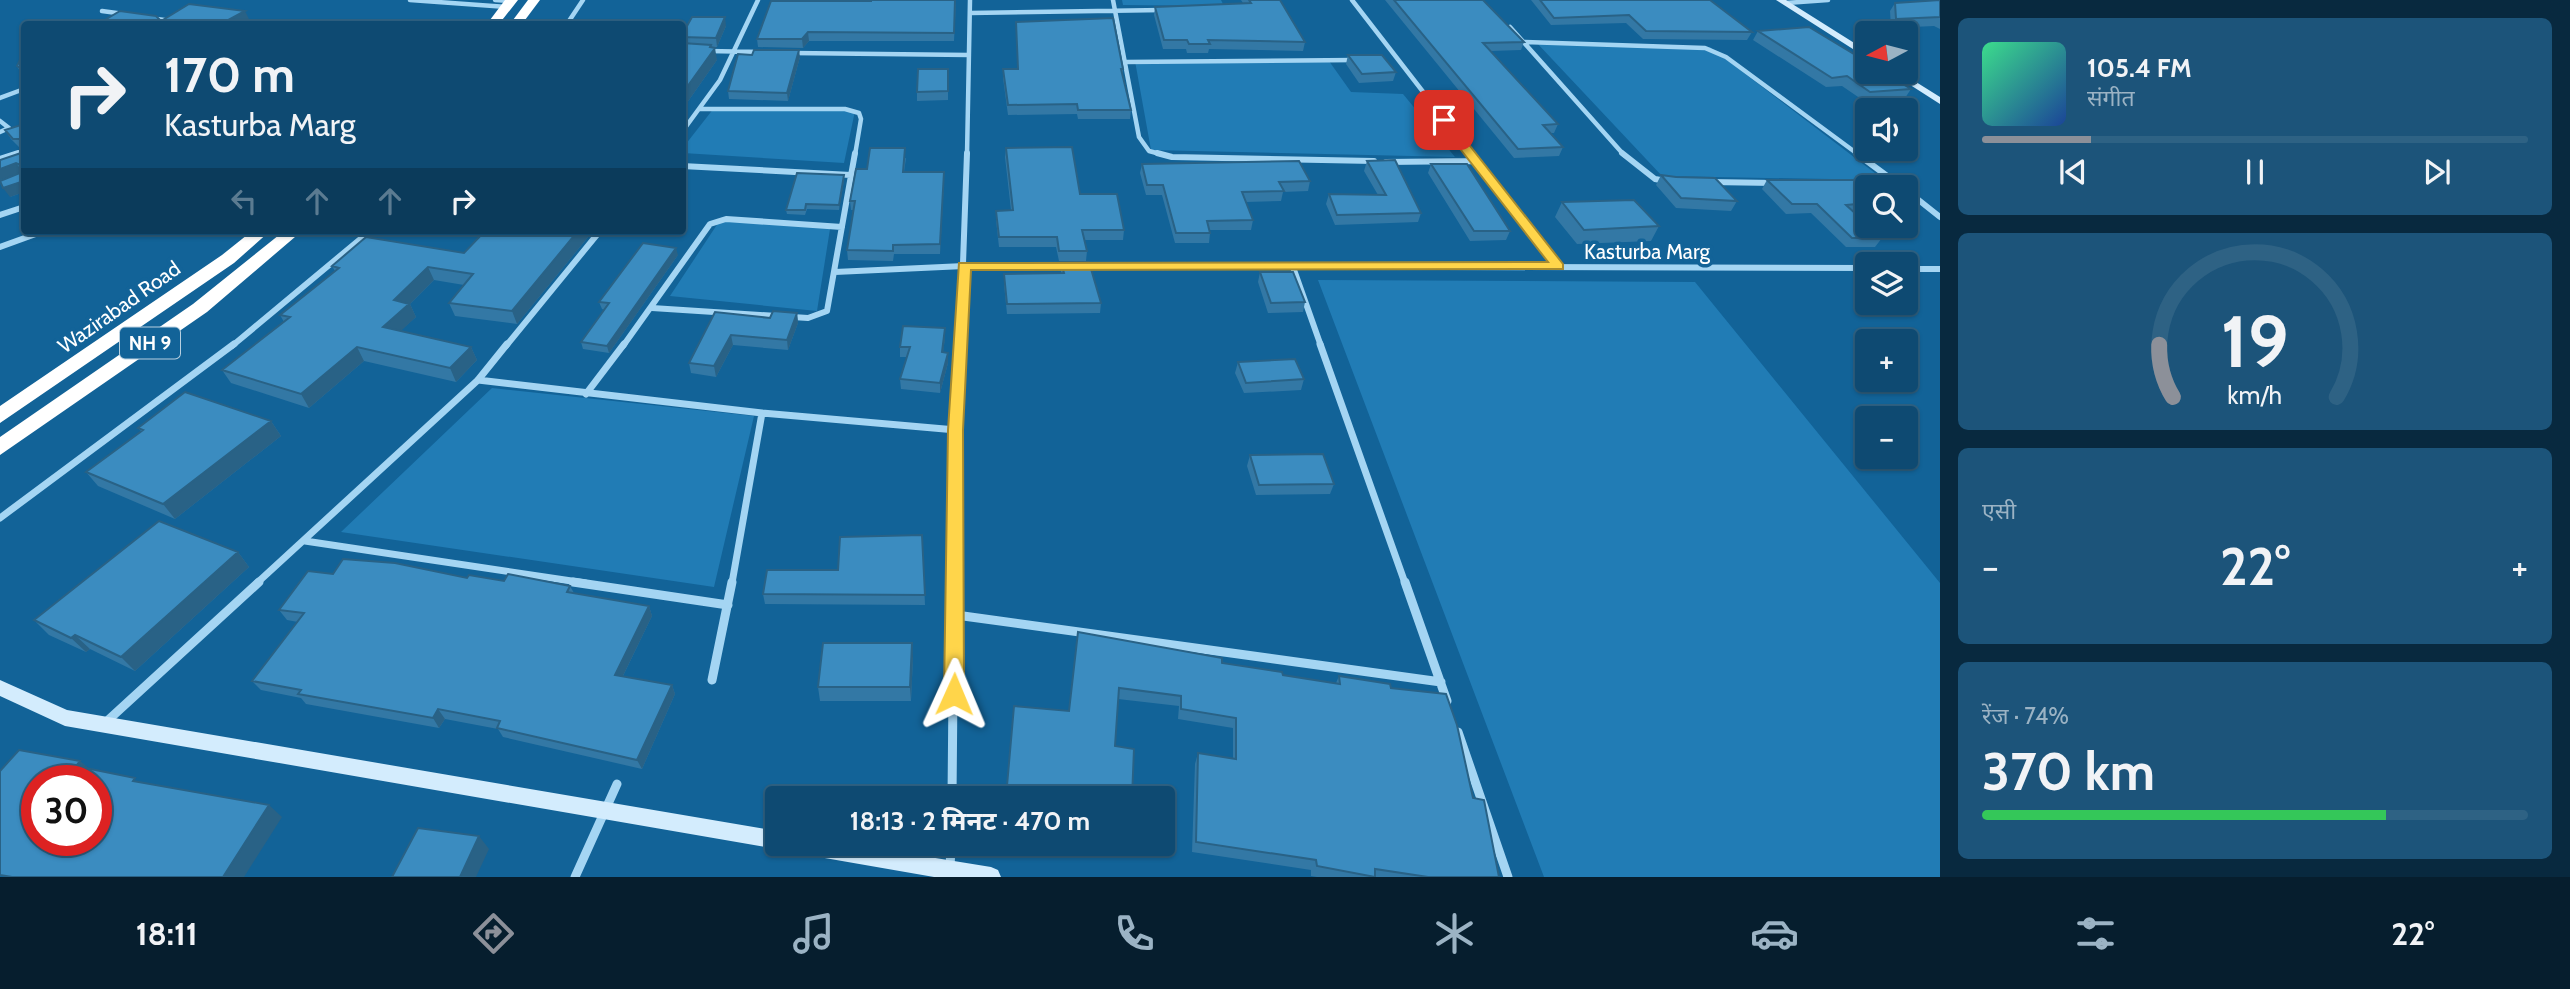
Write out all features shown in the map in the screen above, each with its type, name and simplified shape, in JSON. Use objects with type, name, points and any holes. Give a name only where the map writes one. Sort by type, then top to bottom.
[{"type":"highway","points":[[518,21],[534,0]]},
{"type":"highway","points":[[496,21],[506,2]]},
{"type":"highway","name":"Wazirabad Road","points":[[0,416],[229,259],[256,235]]},
{"type":"highway","name":"NH 9","points":[[0,447],[200,308],[289,235]]},
{"type":"street","points":[[410,0],[506,2]]},
{"type":"street","points":[[569,21],[583,0]]},
{"type":"street","points":[[952,786],[956,430],[964,266],[970,0]]},
{"type":"street","points":[[1113,0],[1139,137],[1149,151],[1162,155],[1476,161]]},
{"type":"street","points":[[1352,0],[1558,266]]},
{"type":"street","points":[[1783,2],[1828,0]]},
{"type":"street","points":[[686,127],[735,52],[757,1],[769,3]]},
{"type":"street","points":[[1783,2],[1855,47]]},
{"type":"street","points":[[970,13],[1167,10]]},
{"type":"street","points":[[102,11],[134,16]]},
{"type":"street","points":[[146,18],[170,21]]},
{"type":"street","points":[[1507,25],[1631,163],[1655,178],[1671,181]]},
{"type":"street","points":[[1525,42],[1705,48],[1726,57],[1884,175]]},
{"type":"street","points":[[695,51],[776,52]]},
{"type":"street","points":[[790,53],[969,55]]},
{"type":"street","points":[[1382,59],[1396,59]]},
{"type":"street","points":[[1125,62],[1369,60]]},
{"type":"street","points":[[1913,84],[1940,101]]},
{"type":"street","points":[[0,98],[21,90]]},
{"type":"street","points":[[652,308],[820,316],[827,311],[861,119],[853,110],[700,109]]},
{"type":"street","points":[[0,121],[9,130],[0,132]]},
{"type":"street","points":[[0,159],[21,152]]},
{"type":"street","points":[[686,166],[851,175]]},
{"type":"street","points":[[1698,182],[1777,183]]},
{"type":"street","points":[[1918,200],[1940,217]]},
{"type":"street","points":[[0,215],[21,208]]},
{"type":"street","points":[[586,394],[652,308],[704,231],[718,220],[842,227]]},
{"type":"street","points":[[0,247],[33,235]]},
{"type":"street","points":[[0,518],[161,403],[254,331],[365,235]]},
{"type":"street","points":[[104,725],[478,380],[597,235]]},
{"type":"street","name":"Kasturba Marg","points":[[835,272],[964,266],[1855,268]]},
{"type":"street","points":[[1293,267],[1450,708]]},
{"type":"street","points":[[1918,269],[1940,269]]},
{"type":"street","points":[[478,380],[762,413],[956,430]]},
{"type":"street","points":[[712,680],[762,413]]},
{"type":"street","points":[[305,541],[728,605]]},
{"type":"street","points":[[956,615],[1441,682]]},
{"type":"street","points":[[0,688],[65,718],[765,838]]},
{"type":"street","points":[[1454,721],[1508,877]]},
{"type":"street","points":[[575,877],[617,784]]},
{"type":"street","points":[[858,856],[950,874],[991,877]]},
{"type":"street","points":[[950,874],[951,856]]},
{"type":"shaded area","points":[[1122,0],[1221,0],[1224,6],[1123,5]]},
{"type":"shaded area","points":[[1536,42],[1710,47],[1855,158],[1855,161],[1859,161],[1877,175],[1855,175],[1855,179],[1662,176]]},
{"type":"shaded area","points":[[1135,61],[1329,61],[1351,92],[1403,94],[1455,157],[1151,150]]},
{"type":"shaded area","points":[[714,108],[855,111],[844,163],[686,153],[686,144]]},
{"type":"shaded area","points":[[722,217],[830,229],[817,311],[670,296]]},
{"type":"shaded area","points":[[1318,280],[1695,282],[1940,583],[1940,877],[1544,877]]},
{"type":"shaded area","points":[[492,388],[754,416],[714,587],[341,532]]},
{"type":"building","points":[[955,0],[954,33],[808,32],[802,39],[757,39],[771,1]]},
{"type":"building","points":[[1249,0],[1280,0],[1305,42],[1208,40],[1210,44],[1189,44],[1187,40],[1164,40],[1155,7],[1251,3]]},
{"type":"building","points":[[1394,0],[1483,0],[1524,42],[1483,43],[1558,124],[1543,125],[1563,147],[1518,149]]},
{"type":"building","points":[[1540,0],[1710,0],[1752,32],[1646,31],[1629,15],[1554,18]]},
{"type":"building","points":[[1940,0],[1940,17],[1896,19],[1895,3]]},
{"type":"building","points":[[189,4],[245,11],[227,21],[161,21]]},
{"type":"building","points":[[120,11],[156,16],[161,21],[103,21]]},
{"type":"building","points":[[692,17],[725,17],[716,38],[686,37],[686,28]]},
{"type":"building","points":[[1113,18],[1131,110],[1078,110],[1077,104],[1008,105],[1003,69],[1018,69],[1016,22]]},
{"type":"building","points":[[1809,27],[1855,55],[1855,82],[1847,76],[1832,78],[1758,31]]},
{"type":"building","points":[[686,43],[711,45],[710,47],[715,48],[686,88]]},
{"type":"building","points":[[754,50],[799,50],[787,93],[728,91],[738,54],[752,55]]},
{"type":"building","points":[[1348,55],[1382,55],[1396,72],[1362,74]]},
{"type":"building","points":[[918,69],[948,69],[948,91],[917,92]]},
{"type":"building","points":[[1858,84],[1903,84],[1911,89],[1870,92]]},
{"type":"building","points":[[21,125],[21,139],[13,139],[5,130]]},
{"type":"building","points":[[1072,147],[1080,194],[1117,194],[1124,230],[1082,230],[1087,251],[1059,251],[1057,237],[999,237],[996,211],[1013,210],[1006,148]]},
{"type":"building","points":[[870,148],[905,148],[903,172],[944,172],[940,244],[893,245],[893,251],[847,250],[855,201],[850,201],[856,169],[867,169]]},
{"type":"building","points":[[21,153],[21,165],[16,163],[0,169],[0,160]]},
{"type":"building","points":[[1395,160],[1421,213],[1337,215],[1329,194],[1386,195],[1367,161]]},
{"type":"building","points":[[1299,161],[1310,181],[1279,182],[1284,191],[1242,192],[1253,220],[1207,221],[1210,233],[1176,233],[1163,185],[1147,185],[1142,164]]},
{"type":"building","points":[[1431,164],[1467,164],[1510,231],[1474,231]]},
{"type":"building","points":[[21,171],[21,182],[3,188],[0,181]]},
{"type":"building","points":[[797,173],[844,175],[839,205],[806,204],[805,210],[786,210]]},
{"type":"building","points":[[1661,175],[1715,178],[1737,201],[1681,198]]},
{"type":"building","points":[[1767,180],[1855,180],[1855,204],[1846,205],[1855,213],[1855,238],[1817,204],[1792,204]]},
{"type":"building","points":[[1634,200],[1659,226],[1584,230],[1562,202]]},
{"type":"building","points":[[481,235],[575,235],[512,311],[449,303],[473,274],[428,267],[394,300],[409,304],[383,327],[471,347],[450,368],[357,347],[301,394],[222,370],[290,317],[280,315],[339,268],[332,266],[366,237],[464,253]]},
{"type":"building","points":[[643,243],[676,248],[607,346],[581,342],[609,303],[599,302]]},
{"type":"building","points":[[1061,262],[1089,262],[1101,303],[1007,304],[1004,274],[1064,273]]},
{"type":"building","points":[[1260,272],[1293,272],[1305,302],[1271,303]]},
{"type":"building","points":[[773,311],[797,313],[787,340],[731,335],[714,366],[689,363],[715,312],[770,318]]},
{"type":"building","points":[[903,326],[945,328],[942,352],[948,353],[940,383],[900,379],[910,347],[900,347]]},
{"type":"building","points":[[1295,359],[1304,379],[1246,383],[1238,362]]},
{"type":"building","points":[[185,392],[271,421],[163,504],[86,472],[143,430],[138,428]]},
{"type":"building","points":[[1323,454],[1334,484],[1259,485],[1250,455]]},
{"type":"building","points":[[159,521],[238,552],[121,657],[75,635],[71,638],[34,620]]},
{"type":"building","points":[[922,535],[925,595],[763,594],[767,570],[838,570],[840,537]]},
{"type":"building","points":[[343,559],[395,563],[467,578],[469,575],[504,581],[508,574],[570,586],[567,592],[649,606],[615,675],[672,685],[637,760],[497,728],[500,721],[438,709],[433,718],[298,694],[301,690],[252,681],[304,613],[279,610],[308,571],[333,574]]},
{"type":"building","points":[[1078,632],[1222,658],[1222,663],[1282,672],[1283,675],[1340,684],[1339,676],[1390,684],[1391,688],[1446,694],[1457,725],[1473,798],[1484,800],[1499,877],[1428,877],[1375,869],[1375,877],[1317,866],[1316,860],[1196,842],[1198,753],[1236,759],[1236,718],[1181,709],[1181,696],[1119,688],[1115,746],[1134,749],[1132,786],[1007,786],[1014,706],[1069,711]]},
{"type":"building","points":[[823,643],[912,643],[910,687],[818,687]]},
{"type":"building","points":[[19,750],[80,761],[77,765],[21,765],[21,856],[112,856],[112,773],[135,778],[133,781],[269,805],[223,877],[0,875],[0,771]]},
{"type":"building","points":[[418,828],[479,836],[460,877],[392,877]]},
{"type":"route","points":[[954,694],[956,430],[964,266],[1558,266],[1444,120]]}]
